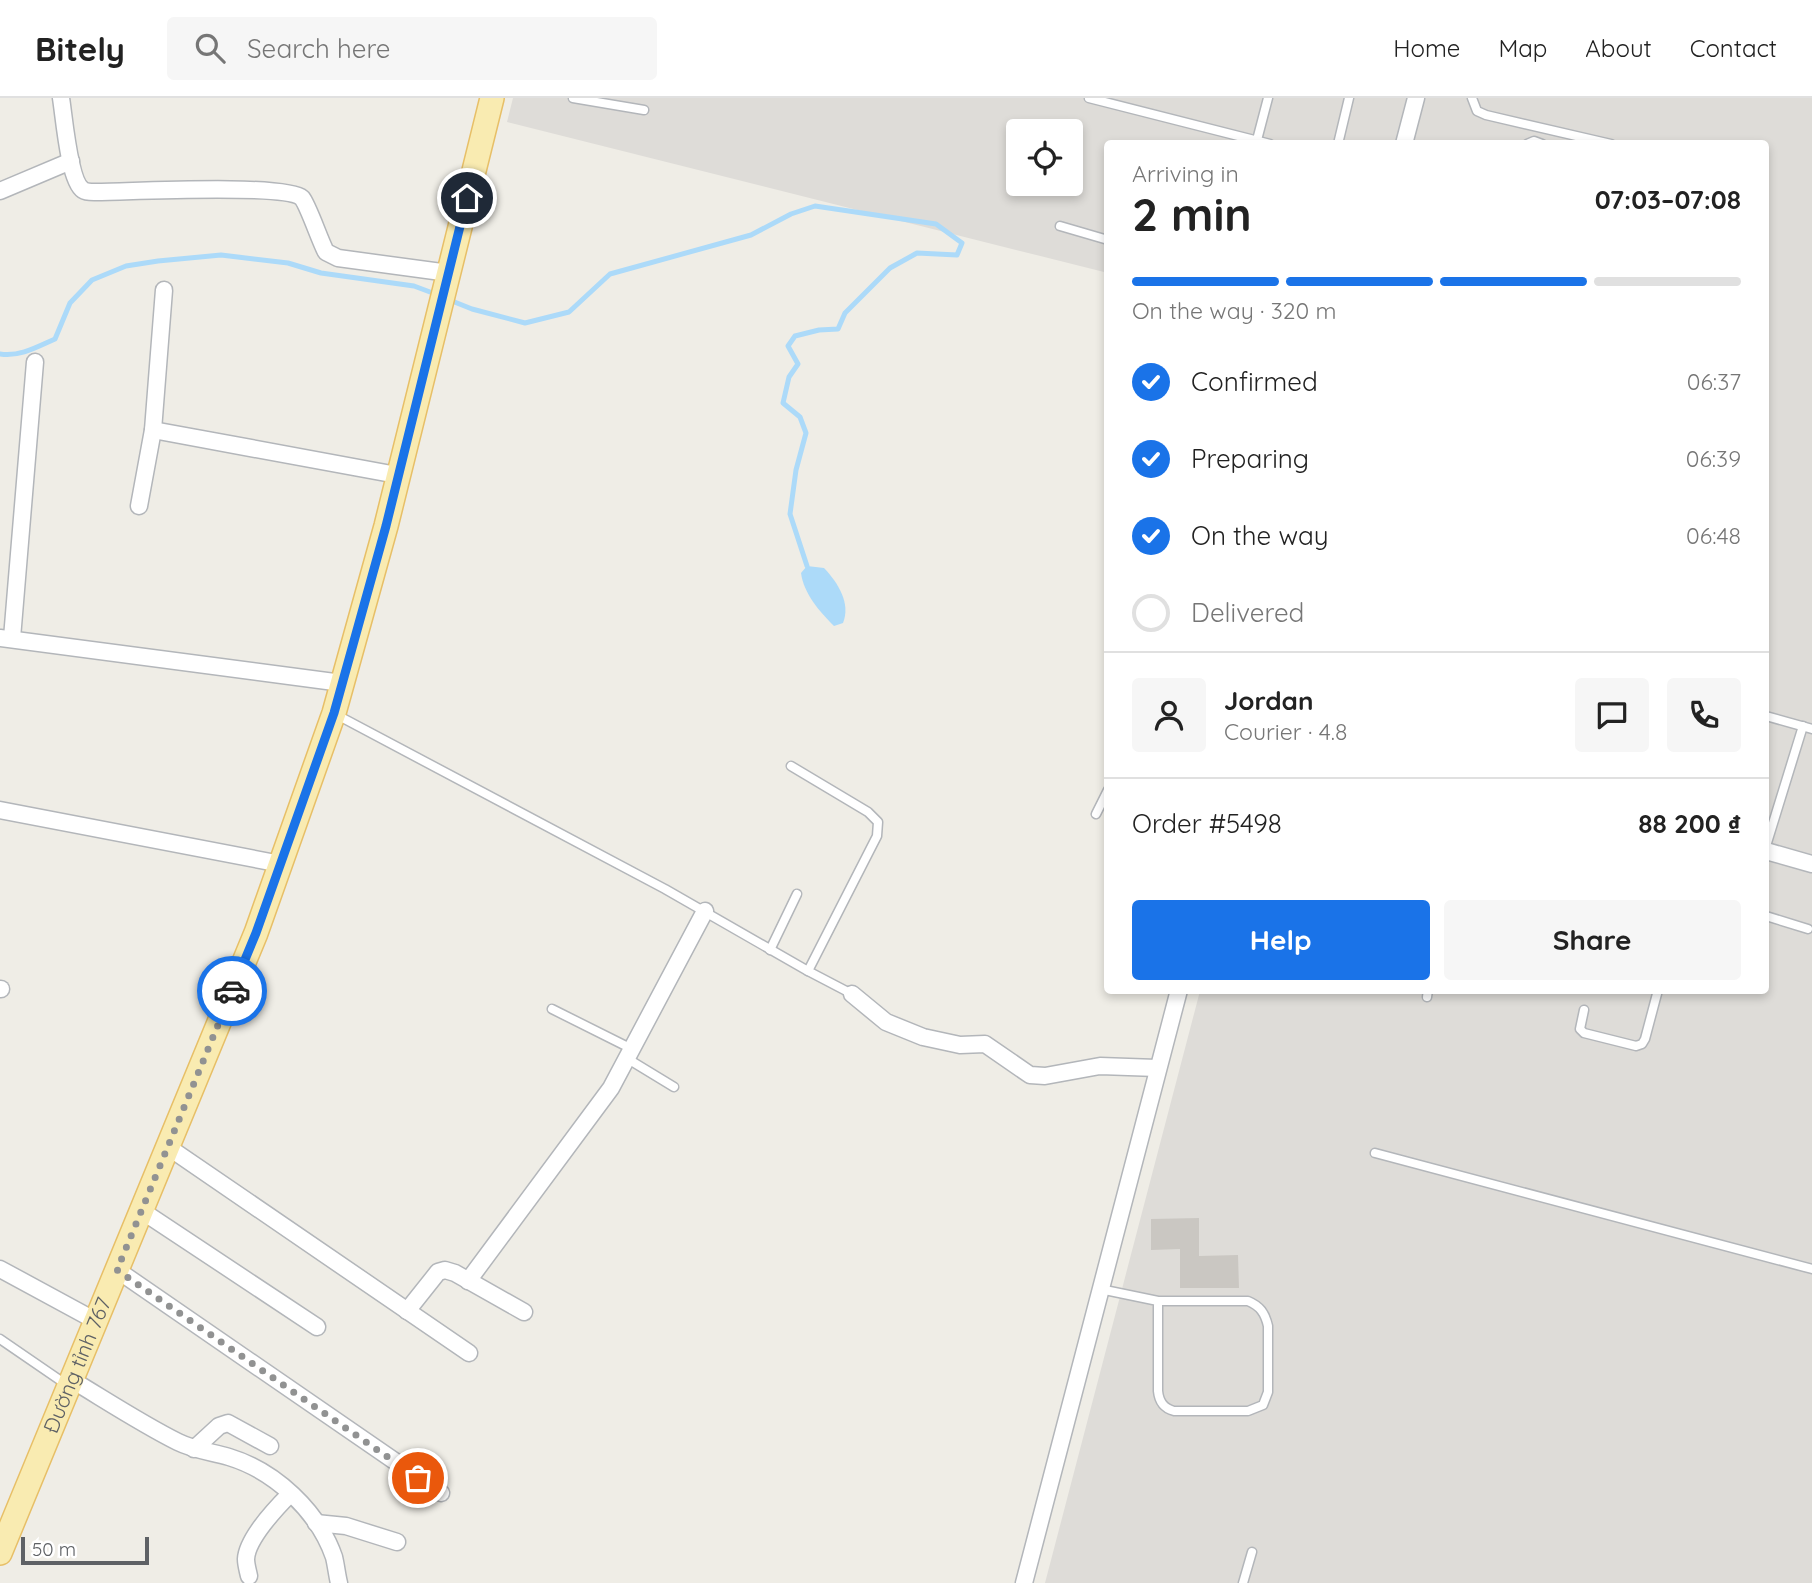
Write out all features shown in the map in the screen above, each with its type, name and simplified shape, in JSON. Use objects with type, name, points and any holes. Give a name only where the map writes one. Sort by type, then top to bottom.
[{"type":"main road","name":"Đường tỉnh 767","points":[[0,1553],[256,933],[334,713],[386,526],[492,98]]},
{"type":"street","points":[[61,98],[71,161],[76,181],[83,190],[217,189],[292,192],[303,200],[326,252],[445,289]]},
{"type":"street","points":[[1405,140],[1416,98]]},
{"type":"street","points":[[0,191],[71,161]]},
{"type":"street","points":[[139,506],[153,430],[164,290]]},
{"type":"street","points":[[36,362],[6,638],[342,683]]},
{"type":"street","points":[[153,430],[397,475]]},
{"type":"street","points":[[0,810],[281,864]]},
{"type":"street","points":[[1769,852],[1812,864]]},
{"type":"street","points":[[468,1281],[611,1088],[631,1055],[705,911]]},
{"type":"street","points":[[852,994],[886,1022],[923,1037],[960,1045],[985,1044],[1030,1075],[1045,1076],[1100,1066],[1157,1068]]},
{"type":"street","points":[[1024,1583],[1178,994]]},
{"type":"street","points":[[168,1147],[469,1353]]},
{"type":"street","points":[[142,1211],[317,1327]]},
{"type":"street","points":[[0,1269],[96,1321]]},
{"type":"street","points":[[117,1270],[441,1493]]},
{"type":"street","points":[[407,1311],[438,1272],[444,1270],[524,1312]]},
{"type":"street","points":[[71,1383],[179,1443],[257,1469],[277,1482],[316,1523],[334,1558],[339,1583]]},
{"type":"street","points":[[194,1449],[219,1426],[228,1423],[270,1446]]},
{"type":"street","points":[[249,1576],[246,1558],[256,1535],[267,1518],[290,1494]]},
{"type":"street","points":[[316,1523],[346,1526],[397,1542]]},
{"type":"lane","points":[[573,98],[644,110]]},
{"type":"lane","points":[[1089,98],[1257,140],[1268,98]]},
{"type":"lane","points":[[1339,140],[1349,98]]},
{"type":"lane","points":[[1472,98],[1477,111],[1486,115],[1594,140]]},
{"type":"lane","points":[[1060,226],[1104,239]]},
{"type":"lane","points":[[334,713],[705,911],[852,994]]},
{"type":"lane","points":[[1769,717],[1807,728],[1769,837]]},
{"type":"lane","points":[[791,766],[868,812],[878,822],[877,836],[808,971]]},
{"type":"lane","points":[[1096,814],[1104,798]]},
{"type":"lane","points":[[770,950],[797,894]]},
{"type":"lane","points":[[1769,917],[1808,929]]},
{"type":"lane","points":[[1584,1010],[1580,1028],[1584,1033],[1636,1046],[1645,1039],[1657,994]]},
{"type":"lane","points":[[552,1009],[631,1055],[674,1087]]},
{"type":"lane","points":[[1375,1153],[1812,1269]]},
{"type":"lane","points":[[1100,1289],[1158,1301],[1248,1301],[1258,1307],[1268,1326],[1268,1392],[1264,1405],[1248,1411],[1174,1411],[1164,1406],[1158,1397],[1158,1301]]},
{"type":"lane","points":[[0,1339],[71,1383]]},
{"type":"lane","points":[[1243,1583],[1251,1552]]},
{"type":"shaded area","points":[[513,98],[1812,98],[1812,1583],[1045,1583],[1199,994],[1769,994],[1769,140],[1104,140],[1104,272],[507,122]]},
{"type":"water","points":[[807,566],[824,568],[834,580],[844,601],[843,623],[834,626],[813,602],[801,573]]},
{"type":"building","points":[[1199,1218],[1199,1256],[1238,1255],[1239,1288],[1180,1288],[1180,1249],[1151,1250],[1151,1219]]},
{"type":"waterway","points":[[447,299],[472,309],[525,323],[569,312],[610,274],[751,235],[791,214],[815,206],[936,224],[962,243],[957,255],[917,253],[890,268],[845,313],[838,329],[795,336],[788,346],[798,364],[789,377],[783,403],[800,417],[806,433],[796,470],[790,514],[807,566]]},
{"type":"waterway","points":[[0,354],[21,353],[55,339],[70,303],[92,280],[126,266],[158,261],[221,255],[288,263],[321,273],[414,286],[438,295]]},
{"type":"way so far","points":[[232,991],[117,1270],[418,1478]]},
{"type":"route","points":[[232,991],[256,933],[334,713],[386,526],[467,198]]}]
